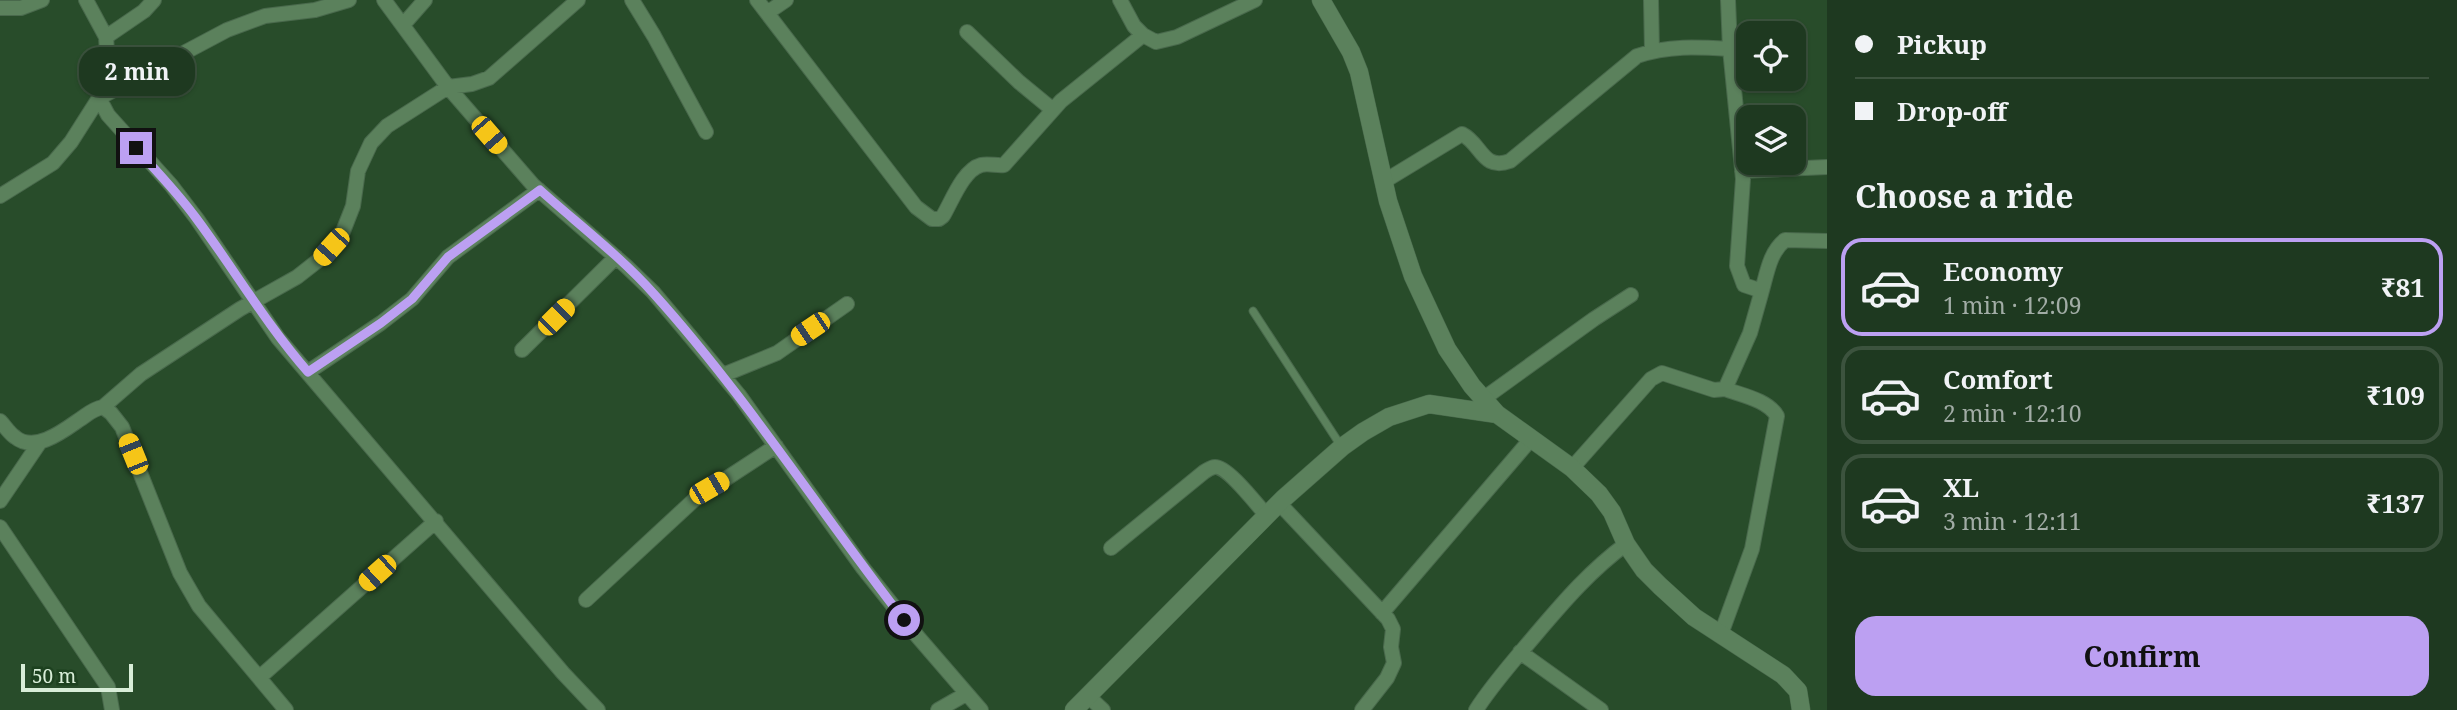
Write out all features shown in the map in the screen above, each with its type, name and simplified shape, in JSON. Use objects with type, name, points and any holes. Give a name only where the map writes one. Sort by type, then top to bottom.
[{"type":"street","points":[[0,8],[22,8],[42,0]]},
{"type":"street","points":[[0,196],[53,163],[71,142],[99,98],[107,37],[86,0]]},
{"type":"street","points":[[107,37],[155,0]]},
{"type":"street","points":[[99,98],[227,30],[265,16],[315,10],[349,0]]},
{"type":"street","points":[[384,0],[448,87],[540,190],[653,292],[723,375],[863,568],[918,638],[981,710]]},
{"type":"street","points":[[403,25],[425,0]]},
{"type":"street","points":[[0,421],[15,437],[27,444],[40,442],[78,422],[94,409],[103,407],[141,374],[297,277],[320,259],[342,234],[353,206],[358,171],[371,143],[387,126],[448,87],[472,84],[489,78],[578,0]]},
{"type":"street","points":[[632,0],[706,132]]},
{"type":"street","points":[[757,0],[916,207],[932,219],[940,219],[943,216],[964,178],[982,164],[1004,165],[1080,84],[1143,35]]},
{"type":"street","points":[[767,13],[786,0]]},
{"type":"street","points":[[1120,0],[1133,26],[1156,42],[1166,41],[1255,0]]},
{"type":"street","points":[[1321,0],[1351,52],[1359,72],[1383,182],[1413,276],[1447,349],[1472,386],[1497,414],[1572,468],[1599,494],[1612,512],[1626,544],[1644,570],[1660,586],[1694,617],[1783,675],[1798,691],[1801,710]]},
{"type":"street","points":[[1651,0],[1652,51]]},
{"type":"street","points":[[1728,0],[1736,110]]},
{"type":"street","points":[[967,32],[1018,82],[1053,110]]},
{"type":"street","points":[[1383,182],[1462,134],[1470,138],[1491,163],[1510,162],[1609,82],[1624,65],[1652,51],[1685,46],[1730,49]]},
{"type":"street","points":[[99,98],[108,115],[125,136],[171,185],[197,219],[278,338],[563,673],[598,710]]},
{"type":"street","points":[[1806,168],[1827,167]]},
{"type":"street","points":[[1742,175],[1737,266],[1744,285],[1761,293]]},
{"type":"street","points":[[308,372],[412,299],[448,257],[540,190]]},
{"type":"street","points":[[1725,389],[1750,333],[1776,247],[1785,240],[1827,241]]},
{"type":"street","points":[[522,350],[616,257]]},
{"type":"street","points":[[1483,399],[1631,295]]},
{"type":"street","points":[[723,375],[776,353],[848,304]]},
{"type":"street","points":[[1572,468],[1651,379],[1662,373],[1714,390],[1725,389],[1773,408],[1777,416],[1777,426],[1752,549],[1720,634]]},
{"type":"street","points":[[1074,710],[1273,509],[1342,447],[1389,417],[1429,404],[1497,414]]},
{"type":"street","points":[[103,407],[122,427],[180,573],[200,606],[286,710]]},
{"type":"street","points":[[1382,612],[1531,439]]},
{"type":"street","points":[[0,501],[40,442]]},
{"type":"street","points":[[586,600],[695,499],[776,446]]},
{"type":"street","points":[[1111,548],[1204,472],[1214,467],[1222,468],[1273,509],[1382,612],[1393,629],[1391,647],[1394,663],[1387,678],[1362,710]]},
{"type":"street","points":[[260,677],[436,521]]},
{"type":"street","points":[[0,527],[108,687],[112,710]]},
{"type":"street","points":[[1476,710],[1501,674],[1574,588],[1600,563],[1626,544]]},
{"type":"street","points":[[1520,652],[1601,710]]},
{"type":"street","points":[[938,710],[966,694]]},
{"type":"street","points":[[1088,696],[1103,710]]},
{"type":"lane","points":[[1253,311],[1342,447]]},
{"type":"route","points":[[136,148],[171,185],[278,338],[308,372],[412,299],[448,257],[540,190],[653,292],[739,396],[813,495],[863,568],[904,620]]}]
